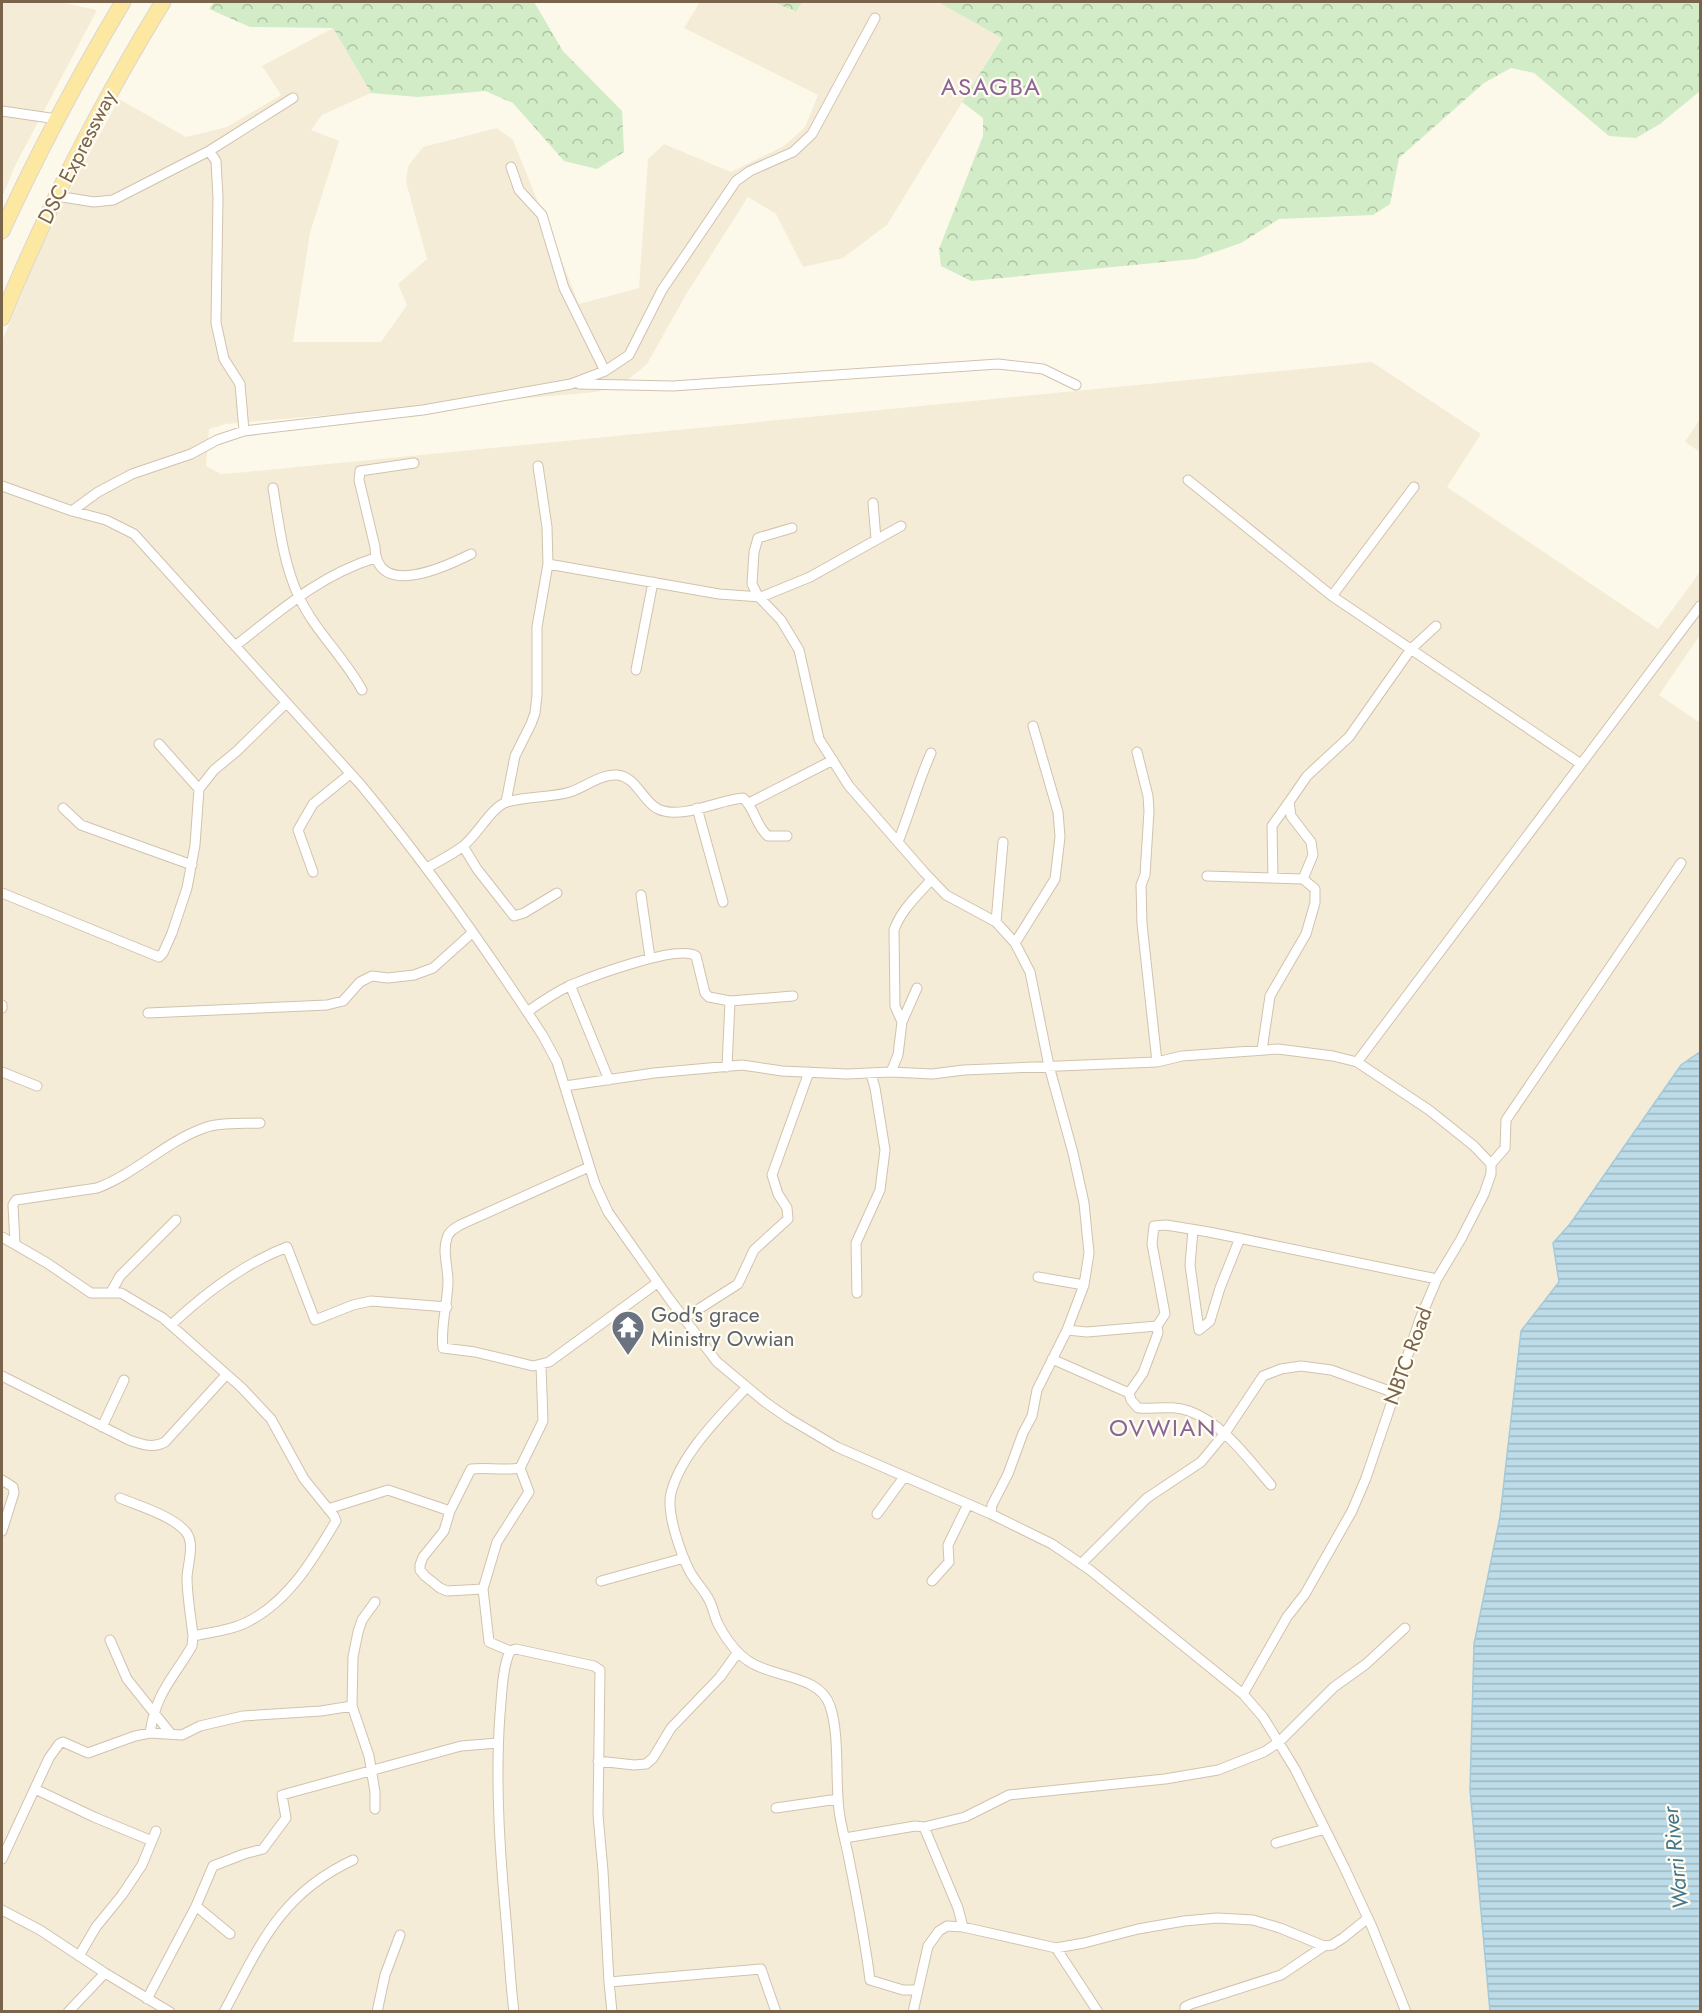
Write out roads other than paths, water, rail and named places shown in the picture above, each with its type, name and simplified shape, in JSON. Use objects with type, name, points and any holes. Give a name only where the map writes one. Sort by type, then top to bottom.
[{"type":"main road","name":"DSC Expressway","points":[[2,231],[57,119],[123,2]]},
{"type":"main road","name":"DSC Expressway","points":[[2,318],[26,260],[82,142],[163,2]]},
{"type":"street","points":[[72,511],[98,492],[132,474],[191,454],[217,440],[244,431],[423,410],[571,384],[605,371],[629,355],[662,290],[736,181],[750,171],[793,152],[812,134],[875,18]]},
{"type":"street","points":[[56,196],[94,202],[113,200],[209,151],[293,98]]},
{"type":"street","points":[[2,111],[57,119]]},
{"type":"street","points":[[209,151],[216,161],[217,180],[216,323],[224,359],[240,384],[244,431]]},
{"type":"street","points":[[511,167],[519,190],[542,215],[564,288],[605,371]]},
{"type":"street","points":[[571,384],[673,386],[998,364],[1043,369],[1076,386]]},
{"type":"street","points":[[414,463],[360,471],[359,480],[375,547],[375,558],[385,572],[395,577],[440,569],[471,554]]},
{"type":"street","points":[[506,802],[515,756],[535,713],[537,627],[548,564],[547,527],[538,466]]},
{"type":"street","points":[[1188,480],[1332,596],[1581,764]]},
{"type":"street","points":[[2,486],[72,511],[106,520],[134,534],[350,774],[427,868],[527,1012],[557,1062],[589,1167],[608,1212],[657,1283],[717,1362],[788,1418],[837,1447],[991,1514],[1052,1544],[1081,1564],[1243,1694],[1263,1717],[1295,1769],[1368,1918],[1406,2012]]},
{"type":"street","points":[[1332,596],[1414,487]]},
{"type":"street","points":[[273,488],[283,550],[299,597],[362,690]]},
{"type":"street","points":[[873,503],[876,539]]},
{"type":"street","points":[[548,564],[719,594],[761,597],[810,577],[901,526]]},
{"type":"street","points":[[792,528],[758,538],[754,552],[752,584],[781,620],[799,650],[819,739],[849,786],[931,880],[946,895],[996,922],[1015,943],[1030,972],[1049,1066],[1066,1123],[1084,1203],[1089,1253],[1084,1285],[1067,1330],[1037,1390],[1032,1416],[1023,1433],[1008,1474],[992,1505],[991,1514]]},
{"type":"street","points":[[235,646],[299,597],[336,573],[375,558]]},
{"type":"street","points":[[636,670],[653,582]]},
{"type":"street","points":[[1357,1062],[1701,606]]},
{"type":"street","points":[[1273,878],[1272,826],[1307,776],[1349,737],[1411,650],[1436,626]]},
{"type":"street","points":[[2,893],[159,957],[163,953],[180,912],[192,865],[199,789],[214,770],[286,703]]},
{"type":"street","points":[[1015,943],[1055,879],[1060,837],[1058,812],[1033,726]]},
{"type":"street","points":[[159,744],[199,789]]},
{"type":"street","points":[[1137,752],[1148,804],[1145,874],[1141,885],[1142,924],[1157,1062]]},
{"type":"street","points":[[898,842],[914,803],[918,784],[932,753]]},
{"type":"street","points":[[750,803],[833,760]]},
{"type":"street","points":[[313,872],[298,830],[313,804],[350,774]]},
{"type":"street","points":[[427,868],[463,846],[478,832],[493,812],[506,802],[571,792],[596,780],[617,775],[626,777],[650,803],[660,810],[681,811],[743,798],[750,803],[761,830],[768,836],[787,836]]},
{"type":"street","points":[[1289,802],[1291,816],[1311,842],[1313,855],[1303,879]]},
{"type":"street","points":[[63,808],[81,825],[192,865]]},
{"type":"street","points":[[697,808],[723,902]]},
{"type":"street","points":[[996,922],[1003,842]]},
{"type":"street","points":[[463,846],[477,869],[514,916],[524,913],[556,893]]},
{"type":"street","name":"NBTC Road","points":[[1243,1694],[1287,1617],[1305,1594],[1352,1511],[1366,1478],[1420,1319],[1437,1279],[1484,1194],[1491,1174],[1491,1164],[1505,1148],[1506,1120],[1681,863]]},
{"type":"street","points":[[1207,876],[1303,879],[1319,888],[1306,934],[1270,996],[1262,1050]]},
{"type":"street","points":[[902,1023],[895,1006],[894,930],[907,906],[931,880]]},
{"type":"street","points":[[641,896],[650,958]]},
{"type":"street","points":[[148,1013],[327,1005],[343,1001],[360,981],[372,976],[388,978],[414,975],[433,968],[472,933]]},
{"type":"street","points":[[527,1012],[570,985],[650,958],[684,952],[696,956],[705,993],[709,997],[730,1001],[793,996]]},
{"type":"street","points":[[570,985],[609,1080]]},
{"type":"street","points":[[891,1072],[898,1055],[902,1023],[916,988]]},
{"type":"street","points":[[727,1066],[730,1001]]},
{"type":"street","points":[[565,1086],[654,1073],[742,1065],[808,1072],[932,1074],[964,1070],[1157,1062],[1182,1056],[1278,1049],[1333,1056],[1357,1062],[1429,1110],[1474,1146],[1491,1164]]},
{"type":"street","points":[[2,1072],[37,1086]]},
{"type":"street","points":[[683,1318],[738,1284],[754,1250],[788,1219],[787,1208],[778,1194],[772,1175],[808,1072]]},
{"type":"street","points":[[857,1293],[856,1243],[880,1190],[885,1150],[871,1074]]},
{"type":"street","points":[[15,1244],[13,1205],[16,1200],[97,1188],[148,1159],[174,1141],[206,1127],[260,1123]]},
{"type":"street","points":[[589,1167],[450,1231],[445,1243],[448,1279],[443,1348],[475,1352],[541,1366],[657,1283]]},
{"type":"street","points":[[111,1292],[120,1276],[176,1220]]},
{"type":"street","points":[[1129,1393],[1143,1373],[1158,1333],[1157,1326],[1165,1314],[1152,1244],[1154,1226],[1166,1225],[1240,1238],[1437,1279]]},
{"type":"street","points":[[1193,1230],[1190,1265],[1199,1330],[1210,1321],[1220,1288],[1240,1238]]},
{"type":"street","points":[[2,1237],[91,1293],[121,1293],[163,1318],[271,1419],[304,1479],[334,1516],[336,1521],[303,1574],[278,1599],[250,1621],[193,1636]]},
{"type":"street","points":[[171,1325],[198,1299],[262,1256],[287,1247],[315,1320],[353,1305],[371,1301],[447,1307]]},
{"type":"street","points":[[1038,1277],[1084,1285]]},
{"type":"street","points":[[1067,1330],[1087,1332],[1157,1326]]},
{"type":"street","points":[[1052,1359],[1129,1393]]},
{"type":"street","points":[[541,1366],[543,1421],[520,1468],[529,1492],[497,1542],[483,1589],[489,1642],[510,1651],[516,1649],[594,1666],[600,1670],[598,1815],[612,2012]]},
{"type":"street","points":[[1081,1564],[1148,1498],[1201,1462],[1225,1433],[1263,1376],[1281,1369],[1301,1366],[1331,1370],[1395,1393]]},
{"type":"street","points":[[2,1376],[135,1442],[158,1446],[165,1442],[226,1375]]},
{"type":"street","points":[[102,1427],[124,1380]]},
{"type":"street","points":[[747,1387],[708,1429],[683,1466],[670,1495],[672,1522],[690,1572],[709,1600],[718,1624],[738,1652],[750,1662],[770,1672],[809,1684],[824,1694],[830,1706],[834,1727],[838,1799],[870,1980],[903,1990],[917,1990]]},
{"type":"street","points":[[1129,1393],[1131,1400],[1138,1408],[1170,1408],[1188,1411],[1217,1426],[1271,1485]]},
{"type":"street","points":[[483,1589],[447,1591],[435,1584],[420,1570],[423,1557],[444,1531],[450,1511],[471,1469],[520,1468]]},
{"type":"street","points":[[877,1514],[904,1477]]},
{"type":"street","points":[[2,1480],[13,1487],[14,1492],[2,1531]]},
{"type":"street","points":[[328,1509],[388,1490],[450,1511]]},
{"type":"street","points":[[120,1498],[180,1526],[187,1533],[190,1541],[188,1577],[192,1646],[169,1680],[153,1713],[135,1736]]},
{"type":"street","points":[[932,1581],[949,1562],[948,1545],[968,1504]]},
{"type":"street","points":[[602,1581],[684,1558]]},
{"type":"street","points":[[375,1602],[362,1620],[358,1632],[353,1657],[352,1706],[369,1756],[375,1809]]},
{"type":"street","points":[[845,1838],[915,1826],[924,1827],[965,1817],[1008,1794],[1165,1779],[1218,1770],[1264,1752],[1279,1742],[1334,1687],[1366,1664],[1405,1628]]},
{"type":"street","points":[[110,1640],[128,1679],[171,1734]]},
{"type":"street","points":[[510,1651],[501,1696],[498,1743],[501,1865],[508,1970],[514,2012]]},
{"type":"street","points":[[598,1761],[646,1764],[653,1758],[671,1728],[720,1677],[738,1652]]},
{"type":"street","points":[[2,1859],[49,1758],[63,1742],[88,1752],[135,1736],[150,1733],[182,1735],[200,1726],[243,1716],[321,1711],[352,1706]]},
{"type":"street","points":[[150,1733],[153,1713]]},
{"type":"street","points":[[147,1999],[196,1906],[213,1866],[263,1849],[286,1818],[282,1795],[461,1746],[498,1743]]},
{"type":"street","points":[[35,1789],[94,1817],[154,1836],[142,1865],[122,1895],[96,1927],[79,1956]]},
{"type":"street","points":[[776,1808],[838,1799]]},
{"type":"street","points":[[924,1827],[958,1908],[963,1927]]},
{"type":"street","points":[[1276,1843],[1325,1829]]},
{"type":"street","points":[[224,2012],[260,1943],[280,1915],[304,1891],[329,1871],[353,1860]]},
{"type":"street","points":[[196,1906],[230,1934]]},
{"type":"street","points":[[2,1910],[40,1930],[170,2012]]},
{"type":"street","points":[[913,2012],[928,1946],[939,1931],[947,1926],[963,1927],[1056,1948],[1138,1929],[1217,1918],[1253,1920],[1324,1946]]},
{"type":"street","points":[[1185,2012],[1185,2007],[1191,2004],[1281,1975],[1324,1946],[1332,1945],[1343,1938],[1368,1918]]},
{"type":"street","points":[[377,2012],[385,1975],[400,1935]]},
{"type":"street","points":[[1056,1948],[1098,2012]]},
{"type":"street","points":[[609,1982],[761,1969],[777,2012]]},
{"type":"street","points":[[68,2012],[105,1973]]},
{"type":"water","name":"Warri River","points":[[1700,1052],[1700,2011],[1490,2011],[1470,1790],[1474,1644],[1500,1517],[1521,1331],[1559,1282],[1553,1243],[1570,1224],[1681,1065]]},
{"type":"place","name":"God's grace Ministry Ovwian","points":[[628,1356]]},
{"type":"district","name":"ASAGBA","points":[[991,86]]},
{"type":"district","name":"OVWIAN","points":[[1163,1427]]}]
